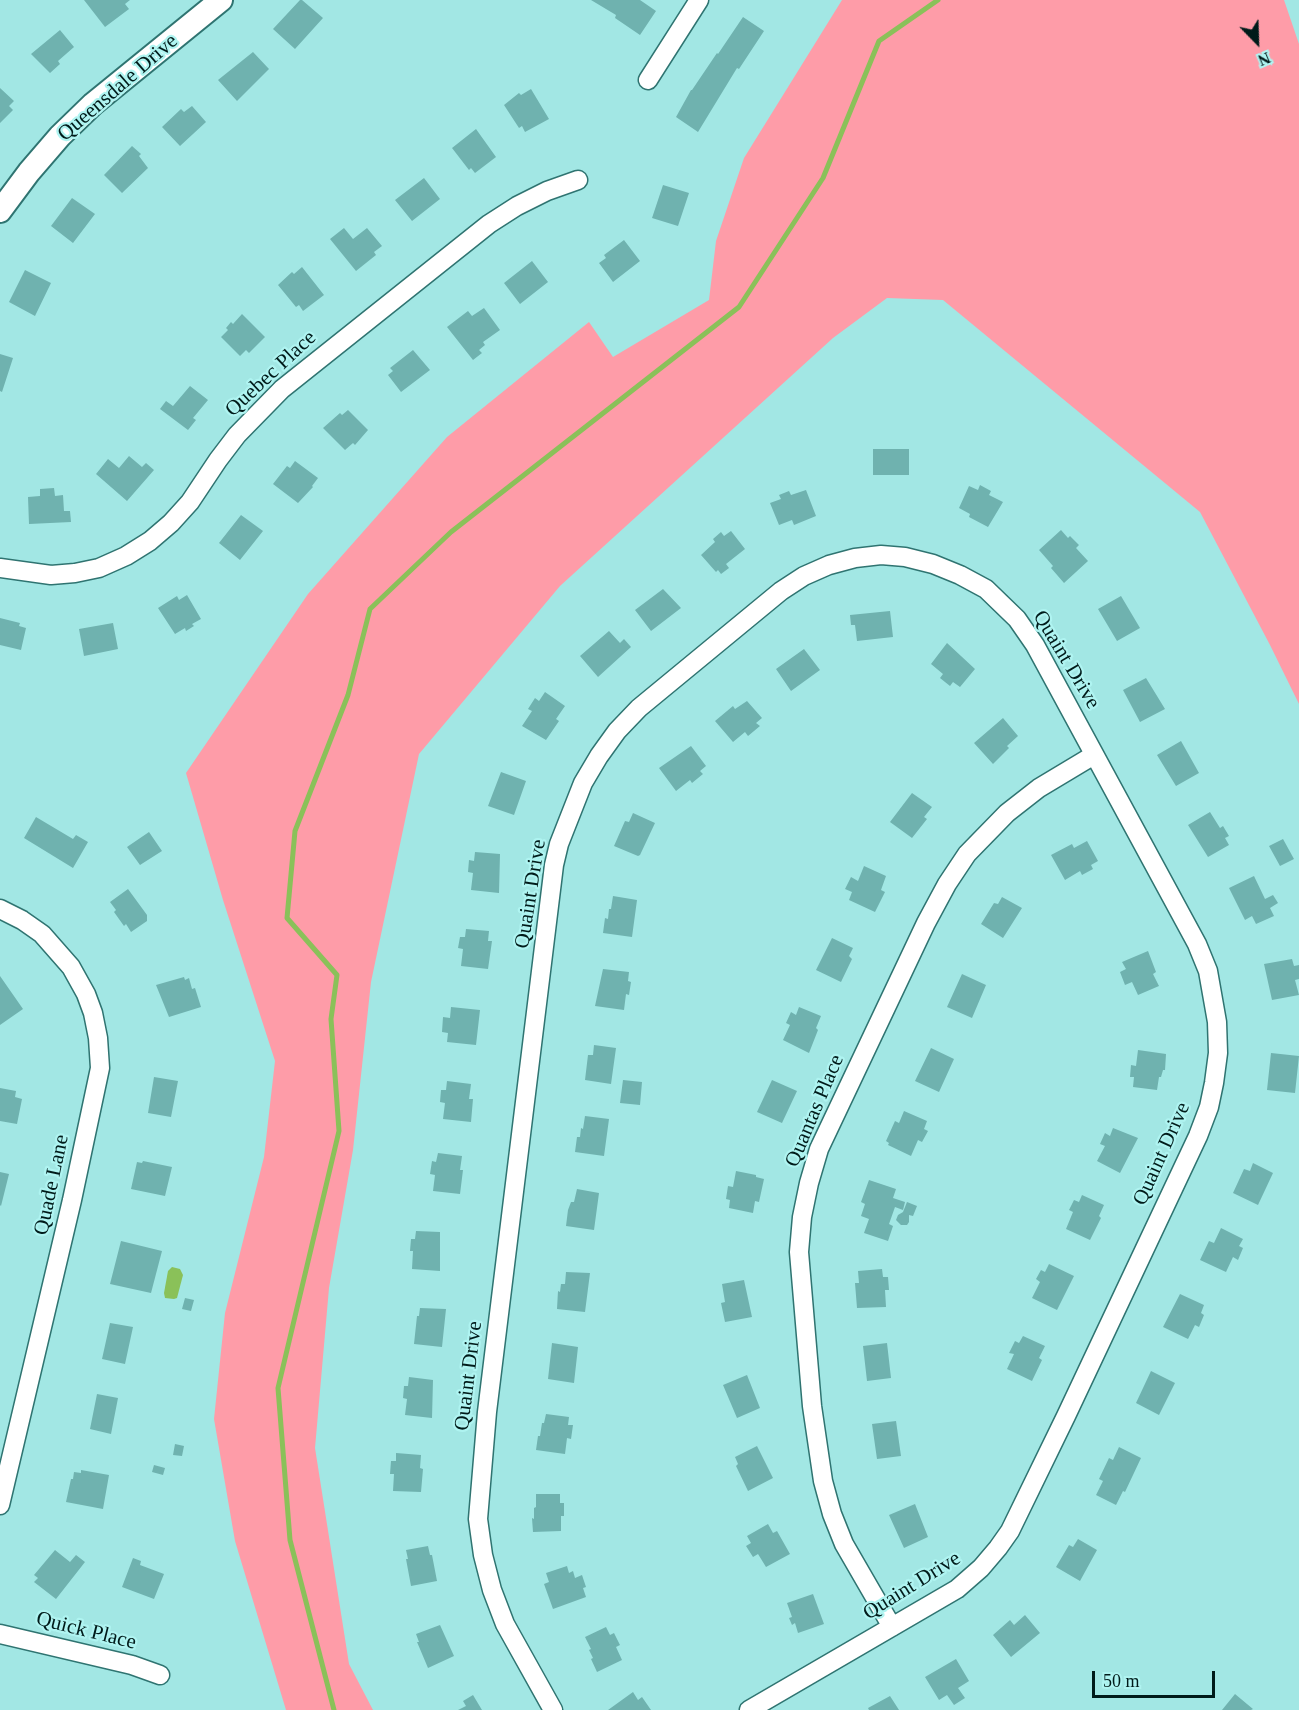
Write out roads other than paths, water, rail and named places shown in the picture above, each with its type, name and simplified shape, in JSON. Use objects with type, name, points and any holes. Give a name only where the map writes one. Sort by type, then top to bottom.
[{"type":"street","points":[[648,80],[699,0]]},
{"type":"street","name":"Queensdale Drive","points":[[0,211],[44,154],[93,104],[207,5]]},
{"type":"street","name":"Quebec Place","points":[[0,568],[51,575],[75,573],[99,568],[126,556],[150,541],[190,502],[237,435],[282,389],[489,224],[547,191],[578,180]]},
{"type":"street","name":"Quaint Drive","points":[[553,1710],[502,1615],[492,1590],[483,1555],[478,1519],[487,1412],[554,865],[559,843],[588,774],[617,731],[639,708],[782,591],[804,576],[829,565],[855,558],[881,555],[933,564],[960,574],[986,589],[1017,620],[1035,645],[1197,944],[1208,971],[1217,1022],[1218,1053],[1209,1107],[1198,1136],[1010,1530],[998,1548],[981,1568],[957,1589],[749,1710]]},
{"type":"street","name":"Quantas Place","points":[[892,1627],[844,1544],[832,1514],[823,1481],[813,1407],[799,1252],[802,1217],[809,1183],[819,1149],[926,923],[947,884],[967,854],[1007,813],[1039,788],[1094,755]]},
{"type":"street","name":"Quade Lane","points":[[0,909],[22,920],[42,934],[71,967],[86,994],[93,1013],[98,1038],[100,1068],[72,1200],[0,1506]]},
{"type":"street","name":"Quick Place","points":[[0,1634],[132,1665],[160,1674]]},
{"type":"waterway","points":[[334,1710],[290,1540],[278,1388],[339,1131],[331,1019],[337,975],[287,918],[295,831],[348,695],[370,609],[451,532],[739,307],[823,178],[879,41],[938,0]]}]
